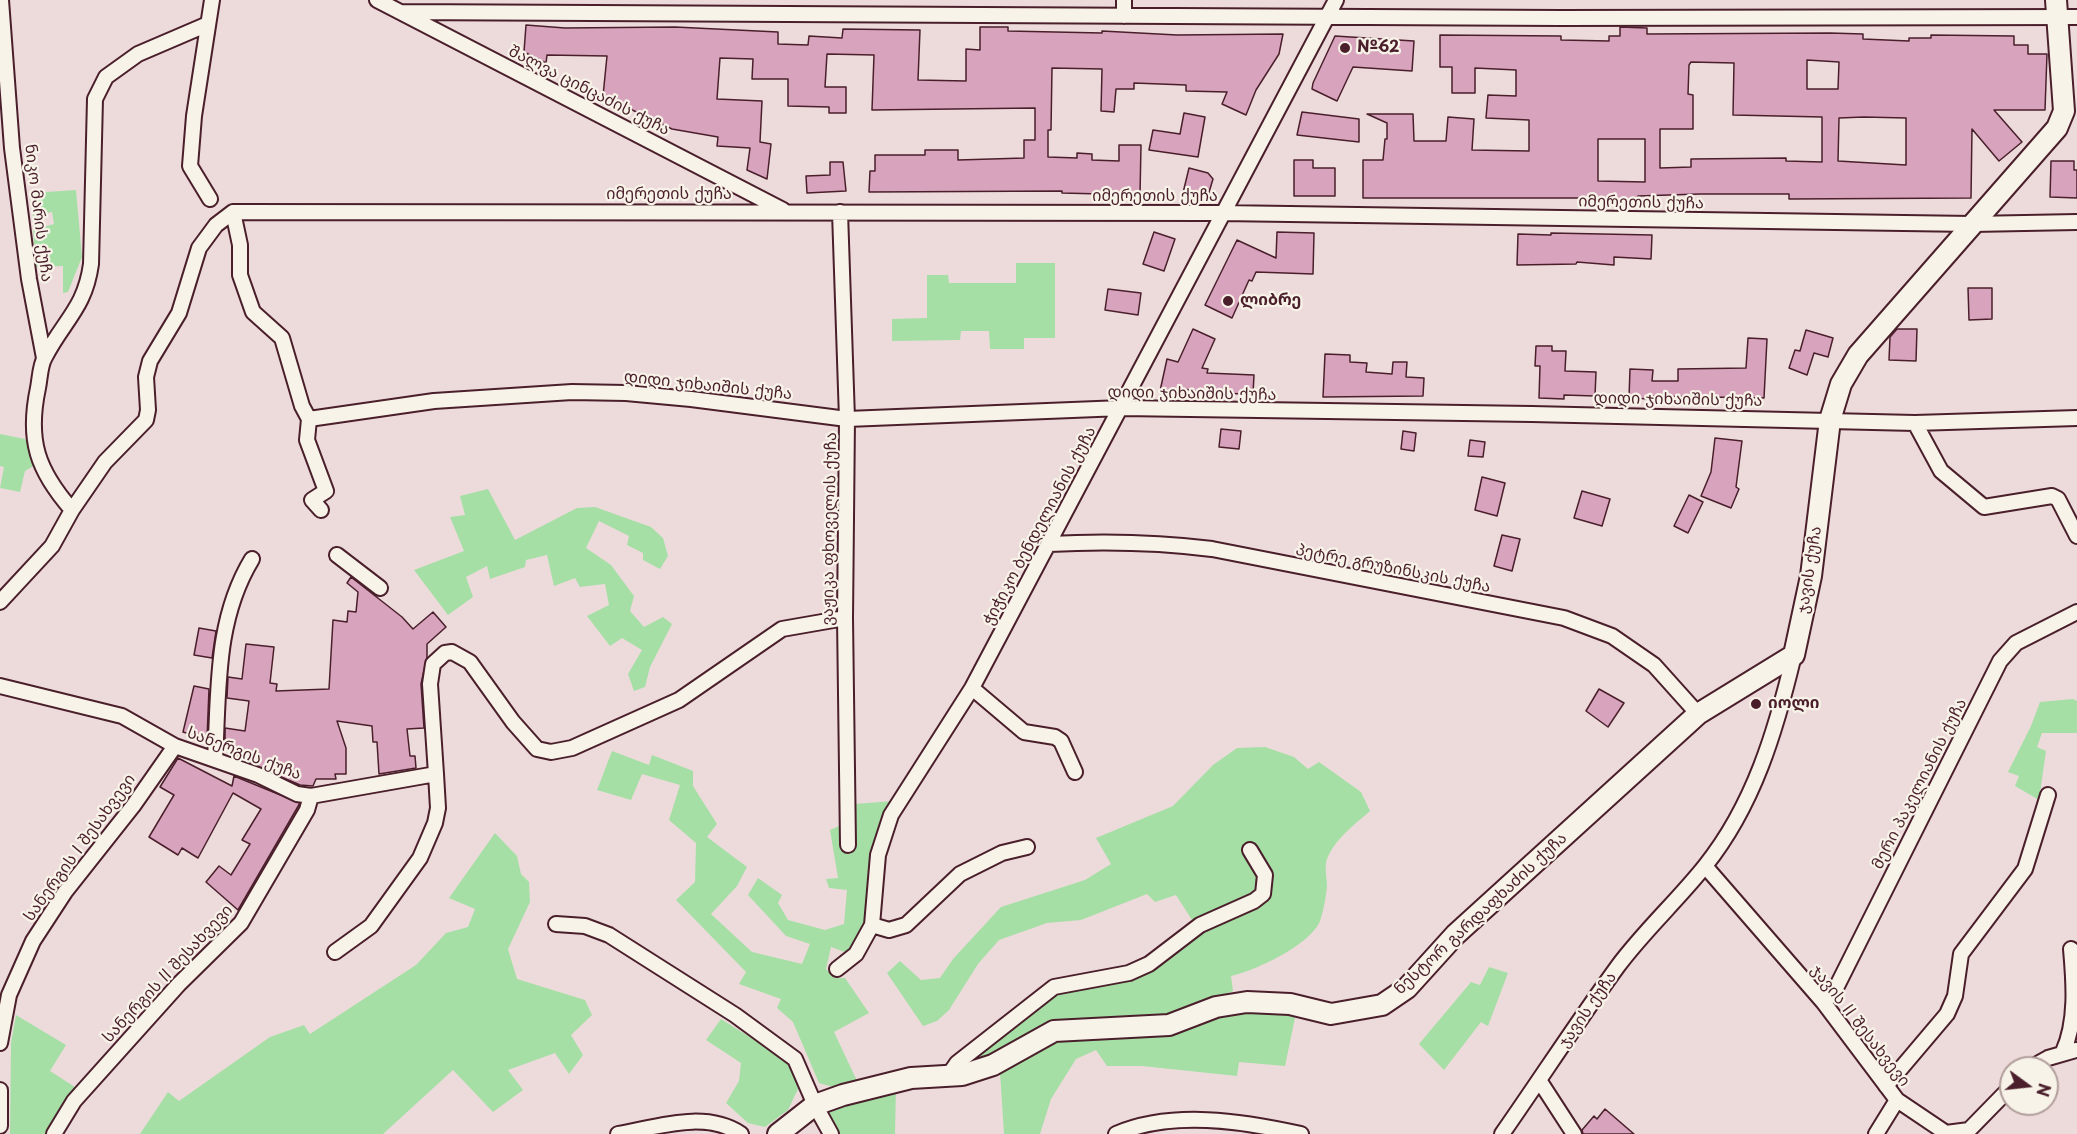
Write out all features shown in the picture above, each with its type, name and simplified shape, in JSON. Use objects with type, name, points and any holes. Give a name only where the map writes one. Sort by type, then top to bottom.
[{"type":"street","name":"ნიკო მარის ქუჩა","points":[[1,0],[12,148],[28,279],[44,358]]},
{"type":"street","points":[[210,199],[190,166],[194,116],[212,0]]},
{"type":"street","name":"შალვა ცინცაძის ქუჩა","points":[[377,0],[786,211]]},
{"type":"street","points":[[1124,0],[1124,16]]},
{"type":"street","name":"ჭიჭიკო ბენდელიანის ქუჩა","points":[[837,969],[856,954],[872,926],[876,867],[880,844],[891,815],[972,688],[1122,408],[1221,213],[1336,0]]},
{"type":"street","points":[[400,12],[470,5],[1124,16],[1327,17],[2064,11]]},
{"type":"street","name":"ჯავის ქუჩა","points":[[1502,1134],[1620,964],[1706,866],[1728,832],[1760,772],[1780,714],[1811,576],[1830,420],[1841,384],[1858,355],[2057,128],[2064,111],[2064,11]]},
{"type":"street","points":[[72,510],[60,496],[40,462],[33,438],[32,414],[44,358],[79,307],[88,286],[92,264],[92,127],[95,99],[106,77],[138,54],[207,24]]},
{"type":"street","points":[[0,602],[52,546],[72,510],[105,462],[146,420],[148,410],[146,377],[150,361],[180,312],[200,248],[216,225],[233,212],[240,245],[240,275],[253,312],[282,338],[302,406],[309,419],[307,440],[326,491],[312,500],[321,510]]},
{"type":"street","name":"იმერეთის ქუჩა","points":[[233,212],[1221,213],[1972,224],[2077,222]]},
{"type":"street","name":"ვაჟიკა ფხოველის ქუჩა","points":[[840,213],[847,419],[845,618],[848,845]]},
{"type":"street","name":"დიდი ჯიხაიშის ქუჩა","points":[[309,419],[434,401],[572,392],[626,393],[691,399],[847,419],[1122,408],[1915,423],[2077,418]]},
{"type":"street","points":[[1915,423],[1941,471],[1984,507],[2052,496],[2058,499],[2077,536]]},
{"type":"street","name":"პეტრე გრუზინსკის ქუჩა","points":[[1049,544],[1112,540],[1162,542],[1212,549],[1564,618],[1612,636],[1654,665],[1698,714]]},
{"type":"street","points":[[337,555],[380,588]]},
{"type":"street","points":[[215,759],[224,624],[239,580],[252,559]]},
{"type":"street","name":"მერი პაკელიანის ქუჩა","points":[[1824,1003],[1838,986],[2000,661],[2016,643],[2077,612]]},
{"type":"street","points":[[335,952],[371,927],[420,858],[435,823],[438,808],[430,684],[433,664],[445,654],[452,652],[470,662],[513,722],[537,749],[551,752],[572,748],[679,700],[782,629],[845,618]]},
{"type":"street","name":"ნესტორ გარდაფხაძის ქუჩა","points":[[778,1134],[815,1105],[878,1085],[911,1078],[962,1075],[993,1065],[1054,1031],[1169,1025],[1216,1007],[1246,1002],[1290,1004],[1331,1014],[1382,1005],[1407,988],[1455,935],[1698,714],[1794,655]]},
{"type":"street","name":"სანერგის ქუჩა","points":[[0,686],[122,716],[176,746],[215,759],[297,794],[310,796],[436,774]]},
{"type":"street","points":[[972,688],[1024,732],[1055,737],[1061,741],[1076,772]]},
{"type":"street","name":"სანერგის I შესახვევი","points":[[0,1043],[9,995],[33,941],[65,892],[133,806],[176,746]]},
{"type":"street","points":[[1886,1086],[1947,1014],[1955,996],[1961,954],[2025,869],[2048,795]]},
{"type":"street","name":"სანერგის II შესახვევი","points":[[54,1134],[74,1101],[179,984],[241,923],[308,810],[310,796]]},
{"type":"street","points":[[872,926],[889,930],[906,925],[960,874],[1002,853],[1026,847]]},
{"type":"street","points":[[948,1076],[957,1063],[1054,987],[1129,974],[1149,963],[1200,925],[1254,901],[1263,894],[1265,875],[1250,849]]},
{"type":"street","name":"ჯავის II შესახვევი","points":[[1706,866],[1824,1003],[1897,1100],[1946,1133],[1969,1130],[1999,1099]]},
{"type":"street","points":[[556,924],[585,926],[609,935],[644,960],[735,1015],[795,1059],[815,1105],[831,1134]]},
{"type":"street","points":[[2070,1051],[2074,986],[2071,949]]},
{"type":"street","points":[[1539,1080],[1574,1134]]},
{"type":"street","points":[[0,1090],[0,1126]]},
{"type":"street","points":[[1876,1134],[1897,1100]]},
{"type":"street","points":[[1116,1134],[1162,1120],[1249,1125],[1300,1134]]},
{"type":"street","points":[[618,1134],[695,1121],[726,1124],[741,1134]]},
{"type":"green space","points":[[76,190],[82,257],[68,292],[63,293],[63,266],[36,267],[33,230],[54,224],[52,212],[33,216],[31,193]]},
{"type":"green space","points":[[1016,263],[1055,263],[1055,338],[1024,338],[1024,349],[990,349],[989,331],[961,331],[960,340],[892,341],[892,319],[927,318],[927,275],[948,275],[949,283],[1016,283]]},
{"type":"green space","points":[[0,434],[25,439],[37,464],[25,471],[20,492],[0,488],[4,467],[0,466]]},
{"type":"green space","points":[[488,489],[515,540],[577,508],[595,507],[651,527],[663,538],[668,556],[660,569],[643,560],[643,553],[627,545],[629,536],[599,521],[586,548],[611,565],[634,596],[630,611],[644,627],[663,617],[672,624],[650,667],[645,687],[634,691],[628,674],[642,650],[622,638],[610,646],[587,616],[609,605],[605,584],[580,587],[575,578],[554,586],[547,555],[526,560],[525,567],[490,579],[487,566],[466,577],[473,597],[448,615],[414,570],[464,551],[450,517],[465,515],[460,496]]},
{"type":"green space","points":[[2073,699],[2077,701],[2077,733],[2042,733],[2037,747],[2046,751],[2039,800],[2015,786],[2019,776],[2008,772],[2040,702]]},
{"type":"green space","points":[[1265,747],[1294,757],[1308,769],[1319,762],[1361,792],[1370,811],[1346,833],[1330,852],[1326,862],[1327,886],[1321,918],[1308,937],[1268,962],[1231,976],[1233,991],[1181,1011],[1138,1018],[1089,1020],[981,1065],[969,1063],[1033,1010],[1057,995],[1130,981],[1164,959],[1194,923],[1176,895],[1155,902],[1147,894],[1081,920],[1047,923],[999,940],[978,964],[949,1010],[937,1021],[923,1026],[887,973],[900,961],[921,980],[940,978],[953,959],[1001,907],[1085,880],[1111,864],[1096,838],[1173,806],[1213,765],[1237,748]]},
{"type":"green space","points":[[612,751],[649,765],[652,755],[693,771],[693,786],[717,824],[707,837],[747,867],[737,886],[711,914],[752,952],[802,964],[810,944],[786,936],[748,895],[758,878],[782,895],[778,903],[788,920],[825,930],[844,924],[847,890],[829,888],[826,879],[838,878],[830,830],[839,826],[842,846],[854,804],[894,801],[879,826],[867,888],[865,922],[859,939],[845,952],[831,947],[826,969],[834,978],[845,978],[869,1013],[834,1032],[858,1083],[833,1087],[819,1083],[793,1022],[777,1008],[781,999],[739,984],[746,972],[676,900],[695,882],[696,843],[669,820],[680,785],[642,774],[631,800],[597,790]]},
{"type":"green space","points":[[495,833],[517,856],[521,874],[529,882],[530,902],[508,949],[517,979],[585,1000],[592,1015],[571,1035],[583,1055],[569,1074],[555,1053],[508,1070],[523,1090],[493,1112],[453,1070],[383,1134],[140,1134],[168,1092],[179,1101],[270,1037],[304,1025],[310,1034],[416,965],[446,933],[468,927],[475,909],[449,898]]},
{"type":"green space","points":[[1489,967],[1508,973],[1488,1026],[1481,1022],[1444,1070],[1419,1044],[1471,982],[1480,985]]},
{"type":"green space","points":[[1233,1009],[1296,1013],[1285,1066],[1239,1062],[1237,1076],[1142,1066],[1107,1066],[1096,1050],[1076,1059],[1051,1099],[1040,1134],[1004,1134],[1000,1072],[1061,1036]]},
{"type":"green space","points":[[16,1015],[66,1045],[50,1071],[78,1089],[47,1134],[10,1134],[11,1043]]},
{"type":"green space","points":[[721,1019],[791,1063],[798,1089],[788,1110],[765,1127],[748,1123],[726,1103],[739,1081],[741,1063],[706,1040]]},
{"type":"green space","points":[[896,1088],[895,1134],[840,1134],[826,1112],[854,1098]]},
{"type":"building","points":[[526,25],[565,28],[675,27],[778,32],[778,44],[808,45],[809,36],[842,38],[843,29],[920,30],[918,80],[966,81],[966,49],[980,50],[980,27],[1008,27],[1008,31],[1102,33],[1102,31],[1177,35],[1283,34],[1279,54],[1256,90],[1246,115],[1222,104],[1227,92],[1186,91],[1186,85],[1134,83],[1134,89],[1116,89],[1114,112],[1101,111],[1102,69],[1052,68],[1048,157],[1077,158],[1077,153],[1092,154],[1092,160],[1119,161],[1119,145],[1141,145],[1140,195],[1062,193],[1062,191],[869,192],[870,171],[875,171],[875,155],[925,155],[925,150],[958,150],[958,160],[1024,158],[1024,140],[1035,140],[1035,108],[872,110],[874,55],[827,54],[825,87],[846,87],[846,113],[829,113],[829,107],[788,106],[788,79],[752,79],[753,59],[720,58],[717,99],[762,101],[760,142],[771,144],[767,179],[747,170],[750,148],[717,146],[718,137],[672,129],[603,96],[607,56],[547,55],[546,63],[524,52]]},
{"type":"building","points":[[1620,27],[1647,28],[1647,34],[1830,33],[1863,34],[1863,39],[1909,41],[1909,38],[1931,38],[1931,35],[2014,36],[2014,45],[2028,45],[2028,54],[2047,54],[2045,110],[1994,110],[2022,142],[1999,161],[1972,129],[1971,198],[1789,199],[1789,194],[1700,194],[1638,196],[1637,204],[1618,204],[1618,198],[1363,198],[1363,160],[1383,160],[1385,139],[1387,139],[1387,123],[1367,114],[1413,114],[1414,141],[1446,141],[1448,117],[1474,119],[1472,150],[1529,151],[1529,120],[1486,118],[1488,95],[1516,96],[1516,70],[1475,68],[1475,93],[1452,93],[1452,67],[1440,67],[1440,35],[1561,36],[1561,40],[1609,41],[1609,36],[1620,36]],"holes":[[[1807,60],[1839,62],[1838,89],[1807,89]],[[1691,62],[1734,63],[1733,115],[1822,117],[1822,162],[1786,161],[1786,158],[1691,159],[1691,167],[1660,168],[1660,129],[1693,129],[1693,95],[1688,94]],[[1839,118],[1906,118],[1906,165],[1838,161]],[[1598,139],[1645,139],[1645,182],[1598,181]]]},
{"type":"building","points":[[1335,36],[1414,41],[1412,71],[1353,67],[1337,101],[1312,89]]},
{"type":"building","points":[[1302,112],[1359,119],[1359,142],[1297,135]]},
{"type":"building","points":[[1184,113],[1205,117],[1198,157],[1149,150],[1153,130],[1180,134]]},
{"type":"building","points":[[1294,160],[1313,160],[1313,168],[1335,168],[1335,196],[1294,196]]},
{"type":"building","points":[[2051,161],[2074,161],[2074,170],[2077,170],[2077,198],[2050,197]]},
{"type":"building","points":[[830,162],[843,162],[846,191],[807,193],[806,176],[830,175]]},
{"type":"building","points":[[1189,168],[1208,173],[1213,179],[1207,199],[1200,201],[1182,197]]},
{"type":"building","points":[[1154,232],[1175,239],[1164,271],[1143,264]]},
{"type":"building","points":[[1277,232],[1314,233],[1313,274],[1256,272],[1252,281],[1249,280],[1232,318],[1205,305],[1237,240],[1276,258]]},
{"type":"building","points":[[1551,233],[1652,235],[1651,259],[1614,257],[1614,265],[1577,262],[1576,264],[1517,265],[1518,234],[1551,235]]},
{"type":"building","points":[[1968,288],[1992,288],[1992,319],[1969,320]]},
{"type":"building","points":[[1108,289],[1141,293],[1138,315],[1105,310]]},
{"type":"building","points":[[1193,329],[1215,339],[1202,368],[1208,369],[1207,373],[1254,375],[1253,394],[1202,393],[1185,389],[1183,397],[1160,391],[1167,359],[1178,362]]},
{"type":"building","points":[[1897,329],[1917,329],[1916,361],[1889,360],[1890,337]]},
{"type":"building","points":[[1806,330],[1833,338],[1828,357],[1814,353],[1807,375],[1789,368],[1795,350],[1800,351]]},
{"type":"building","points":[[1748,338],[1767,339],[1764,398],[1652,396],[1651,399],[1629,398],[1630,369],[1653,370],[1652,381],[1678,381],[1678,369],[1746,368]]},
{"type":"building","points":[[1536,346],[1552,346],[1552,351],[1566,351],[1565,371],[1596,372],[1595,396],[1564,395],[1564,399],[1539,398],[1540,366],[1535,366]]},
{"type":"building","points":[[1325,354],[1350,355],[1350,362],[1367,363],[1366,372],[1392,374],[1393,362],[1407,362],[1406,377],[1424,378],[1423,396],[1323,397]]},
{"type":"building","points":[[1221,429],[1241,431],[1239,449],[1219,447]]},
{"type":"building","points":[[1403,431],[1416,433],[1414,451],[1401,449]]},
{"type":"building","points":[[1715,438],[1742,441],[1736,487],[1739,489],[1731,508],[1701,496],[1711,472]]},
{"type":"building","points":[[1470,440],[1485,442],[1483,457],[1468,456]]},
{"type":"building","points":[[1482,477],[1505,483],[1497,516],[1475,510]]},
{"type":"building","points":[[1582,491],[1610,499],[1602,526],[1574,518]]},
{"type":"building","points":[[1689,495],[1703,502],[1688,533],[1674,526]]},
{"type":"building","points":[[1502,535],[1520,539],[1512,571],[1494,566]]},
{"type":"building","points":[[351,577],[402,617],[413,629],[433,612],[446,627],[427,644],[427,657],[421,684],[424,728],[407,729],[410,756],[415,756],[416,768],[379,774],[377,742],[373,742],[372,726],[337,721],[346,748],[346,774],[335,774],[336,779],[316,779],[313,786],[300,785],[236,758],[238,749],[225,747],[225,728],[245,731],[249,701],[227,698],[228,677],[242,679],[246,644],[274,647],[270,683],[277,684],[276,691],[329,689],[333,620],[347,622],[348,611],[356,612],[358,592],[347,583]]},
{"type":"building","points":[[199,628],[216,631],[212,658],[194,655]]},
{"type":"building","points":[[194,686],[209,689],[207,739],[183,732]]},
{"type":"building","points":[[1599,689],[1624,703],[1608,727],[1586,711]]},
{"type":"building","points":[[178,758],[232,786],[234,776],[300,803],[238,910],[206,882],[219,866],[231,875],[250,844],[242,840],[261,809],[233,793],[198,858],[182,848],[178,855],[149,837],[174,795],[160,787]]},
{"type":"building","points":[[1605,1109],[1634,1134],[1583,1134],[1582,1130],[1594,1116],[1597,1119]]},
{"type":"place","name":"№62","points":[[1345,48]]},
{"type":"place","name":"ლიბრე","points":[[1228,301]]},
{"type":"place","name":"იოლი","points":[[1756,704]]}]
